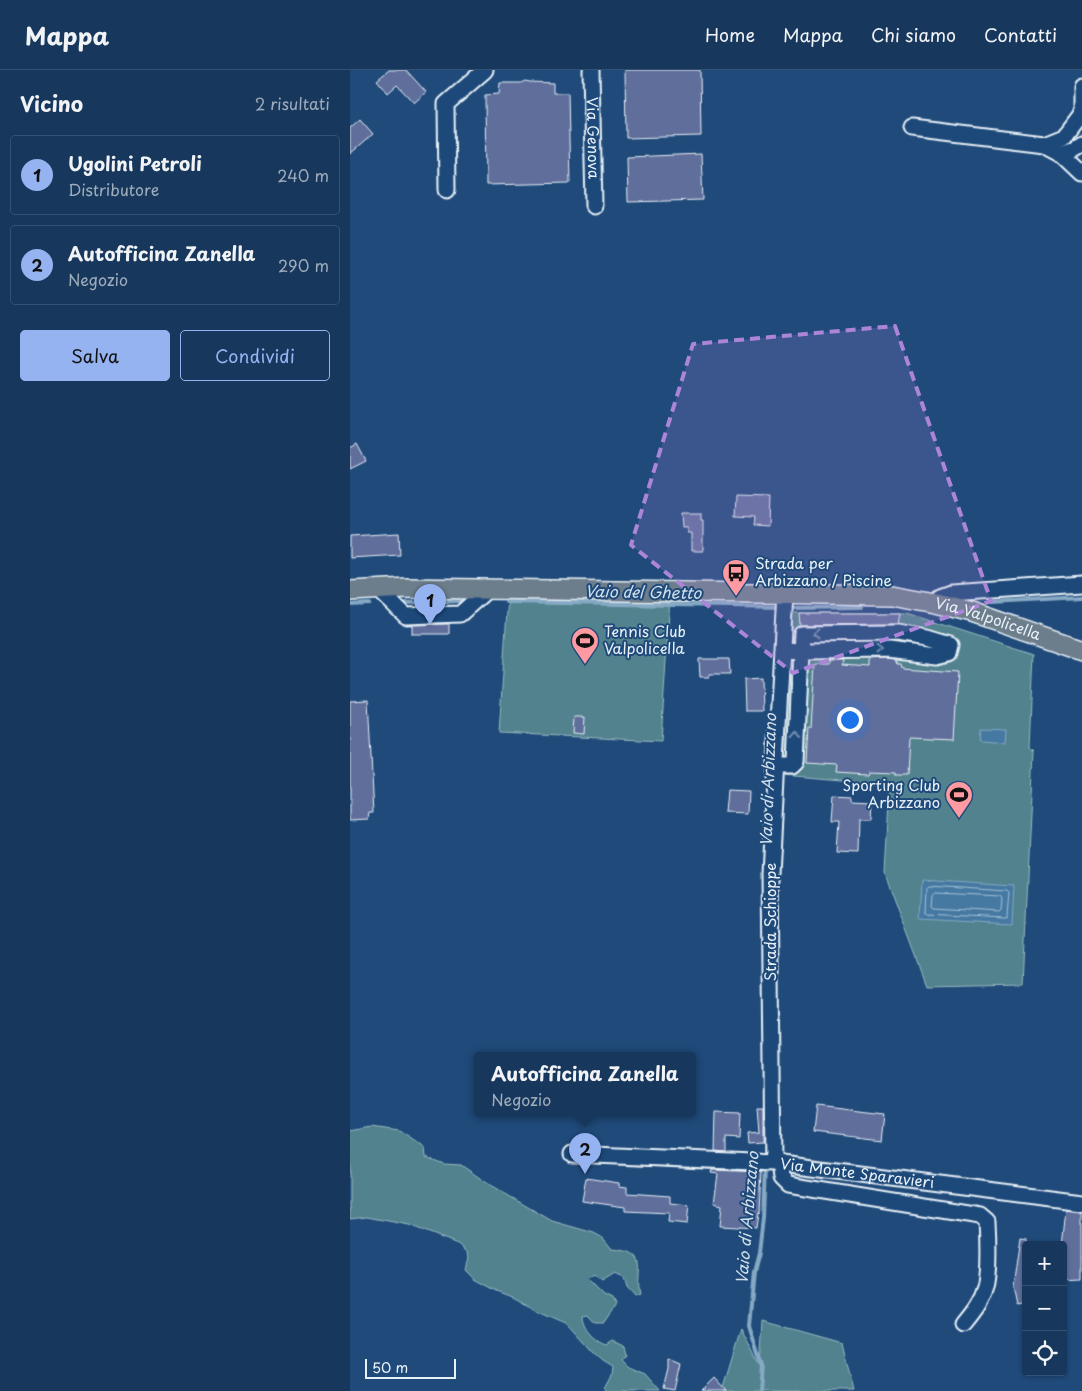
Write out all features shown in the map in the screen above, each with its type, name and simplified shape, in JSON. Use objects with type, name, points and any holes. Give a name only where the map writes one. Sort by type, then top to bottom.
[{"type":"main road","name":"Via Valpolicella","points":[[350,591],[408,588],[892,595],[936,602],[972,612],[1082,650]]},
{"type":"street","points":[[447,190],[446,104],[485,70]]},
{"type":"street","name":"Via Genova","points":[[591,70],[594,206]]},
{"type":"street","points":[[1082,86],[1082,106]]},
{"type":"street","points":[[1044,144],[1064,136],[1082,112]]},
{"type":"street","points":[[912,128],[1044,144],[1061,153],[1082,173]]},
{"type":"street","points":[[1064,136],[1082,143]]},
{"type":"street","points":[[1061,153],[1074,149],[1082,143]]},
{"type":"street","points":[[936,602],[940,597],[951,593],[1082,584]]},
{"type":"street","points":[[379,590],[406,616],[460,614],[488,589]]},
{"type":"street","name":"Strada Schioppe","points":[[776,1163],[770,874],[776,766],[791,650],[785,592]]},
{"type":"street","points":[[898,633],[928,638],[951,645],[949,654],[937,656],[889,650],[791,650],[802,634],[898,633]]},
{"type":"street","name":"Via Monte Sparavieri","points":[[572,1154],[776,1163],[1082,1202]]},
{"type":"street","points":[[776,1163],[781,1178],[788,1185],[980,1216],[987,1222],[985,1287],[976,1309],[963,1325]]},
{"type":"highlighted area","points":[[895,326],[991,601],[793,673],[631,545],[693,344]]},
{"type":"green space","name":"Tennis Club Valpolicella","points":[[508,596],[670,597],[661,741],[499,733]]},
{"type":"green space","name":"Sporting Club Arbizzano","points":[[791,613],[907,613],[1034,654],[1030,747],[1034,751],[1023,983],[927,985],[885,873],[890,784],[782,775]]},
{"type":"green space","points":[[372,1127],[399,1131],[425,1148],[426,1157],[444,1164],[461,1165],[490,1185],[552,1221],[594,1233],[603,1238],[612,1249],[633,1254],[639,1263],[640,1295],[635,1297],[627,1288],[624,1278],[615,1274],[602,1282],[595,1276],[587,1279],[604,1296],[612,1300],[615,1306],[603,1323],[595,1323],[588,1315],[583,1316],[585,1325],[591,1334],[607,1345],[613,1341],[623,1346],[625,1355],[621,1360],[628,1367],[645,1374],[660,1391],[606,1391],[605,1388],[612,1375],[613,1367],[594,1353],[568,1324],[475,1279],[466,1270],[469,1258],[468,1253],[460,1245],[409,1225],[367,1217],[350,1219],[350,1131]]},
{"type":"green space","points":[[763,1321],[842,1343],[854,1391],[722,1391],[741,1329],[760,1367]]},
{"type":"water","points":[[981,728],[1006,729],[1005,742],[980,740]]},
{"type":"water","points":[[922,880],[1014,886],[1012,924],[920,919]]},
{"type":"building","points":[[389,70],[406,70],[426,92],[414,103],[397,85],[388,93],[377,80]]},
{"type":"building","points":[[625,70],[700,70],[701,136],[626,138]]},
{"type":"building","points":[[525,81],[553,83],[553,93],[568,93],[570,183],[486,185],[485,95],[499,94],[500,83],[521,83]]},
{"type":"building","points":[[360,119],[373,134],[350,154],[350,128]]},
{"type":"building","points":[[701,154],[703,200],[628,202],[627,157]]},
{"type":"building","points":[[357,444],[366,461],[350,469],[350,448]]},
{"type":"building","points":[[736,497],[769,498],[768,526],[753,525],[754,517],[735,516]]},
{"type":"building","points":[[681,513],[701,513],[701,520],[703,520],[703,551],[691,551],[691,533],[687,533],[687,527],[682,527]]},
{"type":"building","points":[[399,533],[400,555],[350,558],[350,536]]},
{"type":"building","points":[[799,613],[900,613],[898,624],[800,625]]},
{"type":"building","points":[[449,624],[449,634],[412,634],[412,625]]},
{"type":"building","points":[[699,659],[729,659],[730,674],[709,674],[709,677],[700,677]]},
{"type":"building","points":[[829,660],[843,660],[842,665],[870,667],[870,660],[896,660],[898,664],[901,664],[902,668],[958,672],[954,739],[909,737],[907,775],[896,775],[896,772],[869,771],[868,774],[836,772],[837,765],[807,763],[815,664],[829,664]]},
{"type":"building","points":[[761,678],[762,711],[745,711],[744,679]]},
{"type":"building","points":[[368,700],[374,813],[370,813],[369,819],[350,820],[350,701]]},
{"type":"building","points":[[574,717],[585,717],[584,734],[573,733]]},
{"type":"building","points":[[727,790],[749,791],[748,814],[725,813]]},
{"type":"building","points":[[834,795],[852,796],[852,800],[872,801],[871,819],[859,819],[858,854],[837,853],[839,822],[832,822]]},
{"type":"building","points":[[757,1106],[763,1106],[763,1142],[748,1143],[747,1133],[759,1132]]},
{"type":"building","points":[[816,1106],[885,1114],[882,1140],[813,1132]]},
{"type":"building","points":[[716,1112],[740,1113],[739,1139],[726,1138],[726,1152],[715,1151]]},
{"type":"building","points":[[712,1170],[761,1172],[759,1214],[756,1228],[720,1226],[722,1205],[714,1203],[718,1174],[711,1173]]},
{"type":"building","points":[[586,1178],[619,1183],[619,1186],[627,1187],[627,1193],[670,1196],[670,1203],[689,1205],[687,1224],[668,1222],[669,1213],[625,1211],[625,1207],[582,1201]]},
{"type":"building","points":[[1066,1209],[1082,1211],[1082,1279],[1067,1280],[1067,1241],[1062,1241]]},
{"type":"building","points":[[1020,1238],[1026,1239],[1026,1241],[1022,1241],[1022,1305],[1017,1306],[1013,1287]]},
{"type":"building","points":[[669,1359],[681,1364],[675,1391],[664,1389],[669,1369]]},
{"type":"building","points":[[714,1378],[726,1391],[701,1391]]},
{"type":"waterway","name":"Vaio del Ghetto","points":[[993,602],[1082,597]]},
{"type":"waterway","name":"Vaio del Ghetto","points":[[404,603],[459,601]]},
{"type":"waterway","name":"Vaio del Ghetto","points":[[506,602],[779,607]]},
{"type":"waterway","name":"Vaio del Ghetto","points":[[350,605],[370,604]]},
{"type":"waterway","name":"Vaio del Ghetto","points":[[790,608],[862,607]]},
{"type":"waterway","name":"Vaio di Arbizzano","points":[[765,1160],[766,1142]]},
{"type":"waterway","name":"Vaio di Arbizzano","points":[[759,1391],[761,1365],[749,1326],[754,1272],[759,1253],[763,1218],[765,1167]]},
{"type":"place","name":"Strada per Arbizzano / Piscine","points":[[736,597]]},
{"type":"place","name":"Ugolini Petroli","points":[[430,625]]},
{"type":"place","name":"Tennis Club Valpolicella","points":[[585,665]]},
{"type":"place","name":"Sporting Club Arbizzano","points":[[959,819]]},
{"type":"place","name":"Autofficina Zanella","points":[[585,1174]]}]
